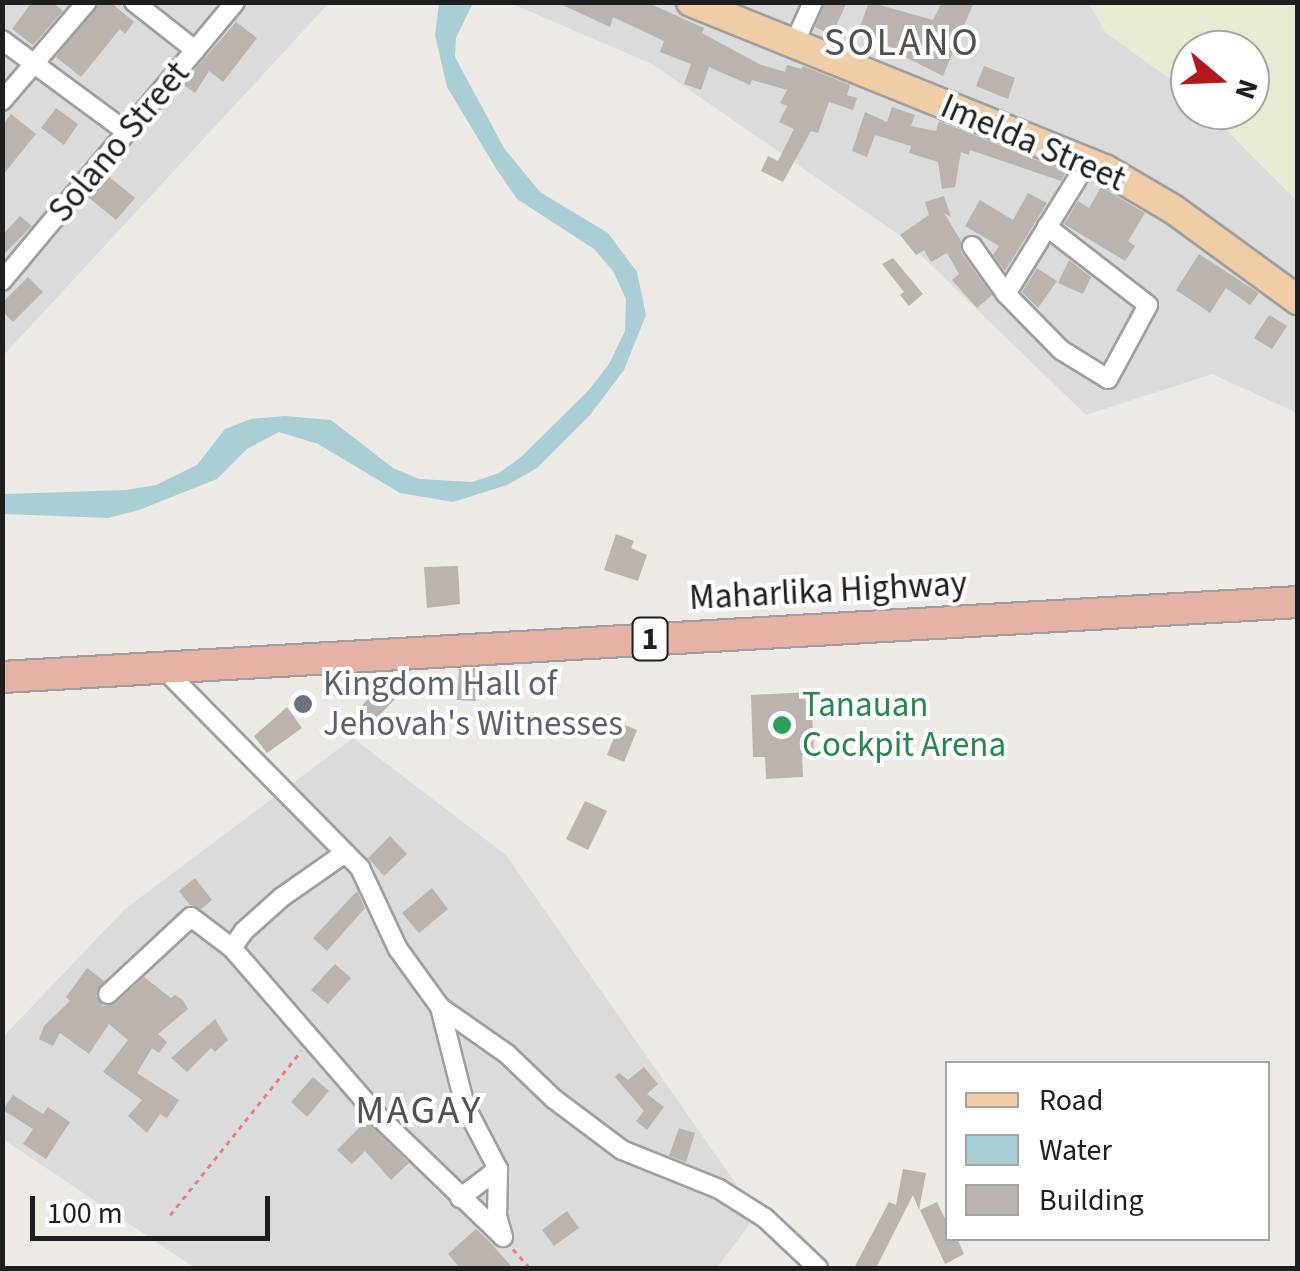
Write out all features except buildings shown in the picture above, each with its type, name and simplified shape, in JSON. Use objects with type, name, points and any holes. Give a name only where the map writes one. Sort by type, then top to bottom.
[{"type":"highway","name":"Maharlika Highway","points":[[2,677],[1298,602]]},
{"type":"main road","name":"Imelda Street","points":[[691,2],[727,10],[793,46],[1088,161],[1173,208],[1298,300]]},
{"type":"street","points":[[2,100],[87,2]]},
{"type":"street","points":[[134,2],[195,50]]},
{"type":"street","name":"Solano Street","points":[[2,281],[235,2]]},
{"type":"street","points":[[793,46],[813,2]]},
{"type":"street","points":[[2,40],[127,132]]},
{"type":"street","points":[[1006,294],[1088,161]]},
{"type":"street","points":[[972,246],[1006,294],[1061,350],[1108,378],[1148,306],[1048,227]]},
{"type":"street","points":[[162,668],[360,868],[398,948],[440,1007],[507,1054],[554,1099],[622,1150],[718,1189],[765,1218],[818,1268]]},
{"type":"street","points":[[232,948],[282,897],[345,854]]},
{"type":"street","points":[[108,994],[191,917],[232,948],[380,1118],[503,1236]]},
{"type":"street","points":[[440,1007],[465,1106],[498,1169],[496,1216],[503,1236]]},
{"type":"street","points":[[460,1198],[498,1169]]},
{"type":"path","points":[[170,1215],[311,1038]]},
{"type":"path","points":[[503,1236],[530,1268]]},
{"type":"shaded area","points":[[3,3],[329,3],[3,356]]},
{"type":"shaded area","points":[[510,3],[1089,3],[1106,33],[1170,77],[1170,130],[1227,130],[1297,201],[1297,413],[1212,374],[1086,415],[902,237],[652,64]]},
{"type":"shaded area","points":[[353,738],[506,855],[757,1214],[717,1268],[195,1268],[3,1139],[2,1038],[125,909]]},
{"type":"green space","points":[[1089,3],[1297,3],[1297,201],[1227,130],[1270,130],[1270,30],[1170,30],[1170,79],[1106,33]]},
{"type":"water","points":[[439,3],[473,3],[456,38],[455,57],[504,148],[540,192],[608,233],[637,272],[646,315],[624,370],[590,415],[537,468],[507,485],[453,502],[400,493],[318,444],[279,432],[247,449],[217,479],[139,510],[108,518],[3,514],[3,494],[126,490],[156,485],[197,465],[225,429],[251,419],[285,416],[331,420],[393,468],[419,479],[472,482],[499,473],[521,457],[588,391],[609,364],[625,331],[626,299],[613,271],[594,249],[517,199],[497,170],[447,87],[435,35]]},
{"type":"place","name":"Kingdom Hall of Jehovah's Witnesses","points":[[303,704]]},
{"type":"place","name":"Tanauan Cockpit Arena","points":[[782,725]]},
{"type":"district","name":"SOLANO","points":[[902,43]]},
{"type":"district","name":"MAGAY","points":[[419,1111]]}]
